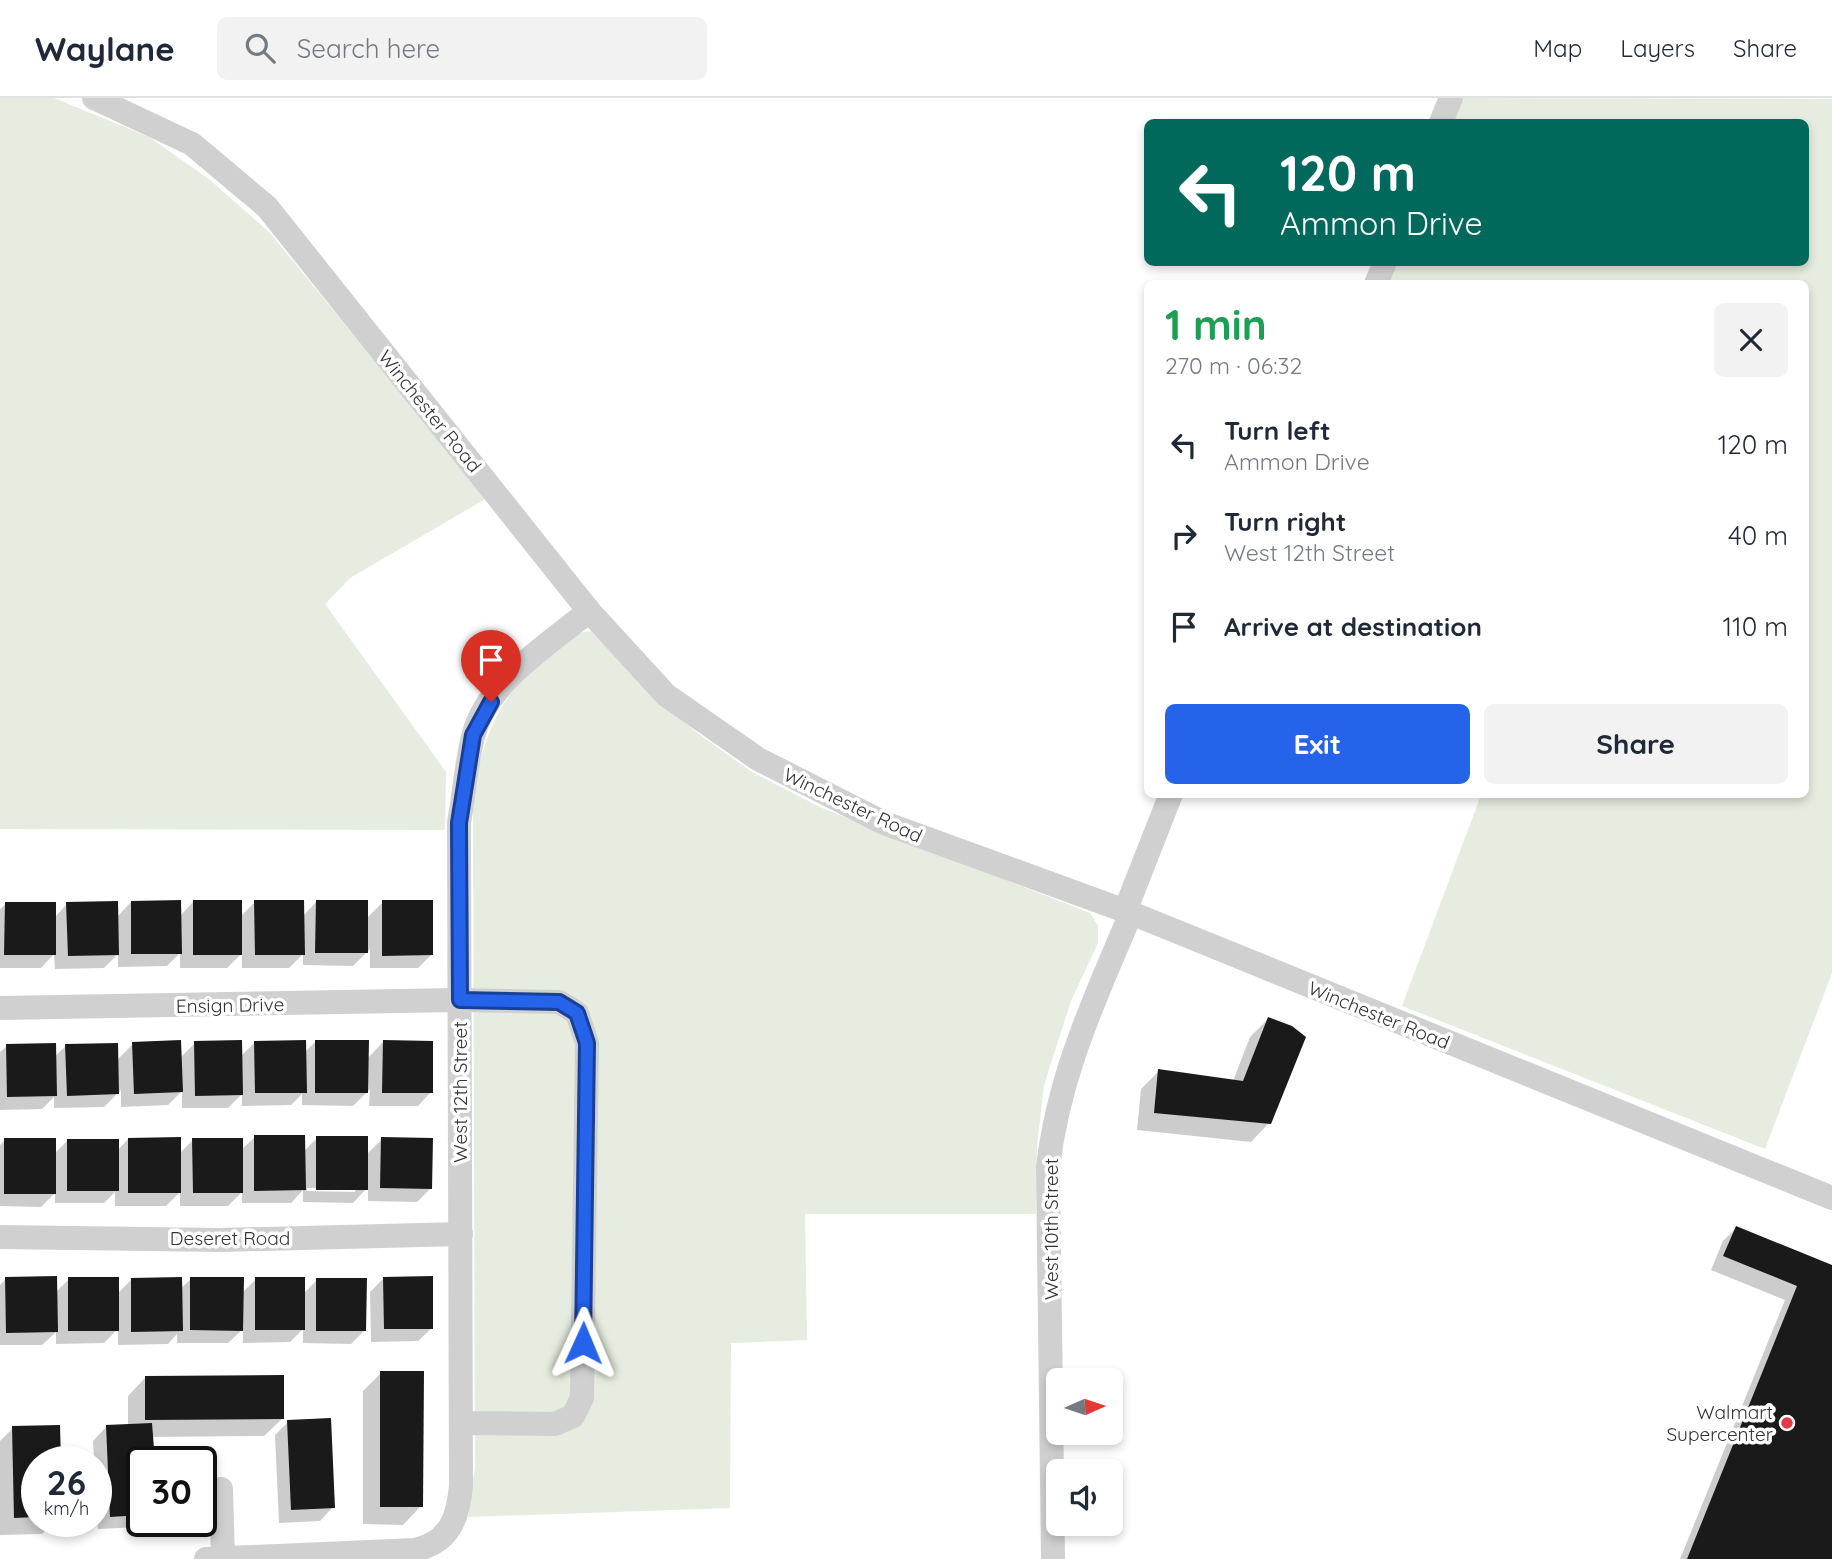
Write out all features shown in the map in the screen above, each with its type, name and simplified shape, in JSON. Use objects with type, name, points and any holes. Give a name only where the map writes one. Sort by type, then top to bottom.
[{"type":"street","name":"Winchester Road","points":[[94,98],[192,144],[267,207],[589,611],[666,695],[758,760],[884,823],[1128,912],[1832,1198]]},
{"type":"street","points":[[1442,119],[1451,98]]},
{"type":"street","name":"West 12th Street","points":[[206,1559],[354,1556],[415,1550],[431,1547],[452,1527],[458,1510],[462,1423],[459,823],[473,735],[491,702],[510,677],[589,611]]},
{"type":"street","name":"West 10th Street","points":[[1053,1559],[1048,1167],[1053,1127],[1071,1056],[1170,798]]},
{"type":"street","name":"Ensign Drive","points":[[0,1008],[460,1000],[559,1002],[577,1013],[587,1043],[582,1398],[573,1416],[555,1424],[462,1423]]},
{"type":"street","name":"Deseret Road","points":[[0,1237],[220,1240],[461,1234]]},
{"type":"street","points":[[221,1489],[223,1559]]},
{"type":"shaded area","points":[[0,98],[54,98],[149,137],[209,179],[270,233],[487,498],[350,578],[325,604],[446,772],[445,830],[0,829]]},
{"type":"shaded area","points":[[1462,98],[1832,99],[1832,973],[1765,1149],[1402,1006],[1480,798],[1809,798],[1809,280],[1390,280],[1395,266],[1809,266],[1809,119],[1453,119]]},
{"type":"shaded area","points":[[591,631],[638,681],[696,732],[752,772],[822,808],[1090,913],[1098,926],[1098,943],[1071,1001],[1044,1085],[1037,1146],[1036,1214],[805,1214],[807,1340],[731,1343],[730,1508],[468,1517],[475,1467],[473,794],[489,733],[506,700],[517,685],[559,646],[573,636]]},
{"type":"building","points":[[181,900],[182,954],[131,954],[131,901]]},
{"type":"building","points":[[193,900],[242,900],[242,955],[193,955]]},
{"type":"building","points":[[254,900],[304,900],[305,955],[255,955]]},
{"type":"building","points":[[316,900],[368,900],[368,953],[315,953]]},
{"type":"building","points":[[382,900],[433,900],[433,955],[382,956]]},
{"type":"building","points":[[118,901],[119,955],[68,956],[66,902]]},
{"type":"building","points":[[5,902],[56,902],[56,955],[4,955]]},
{"type":"building","points":[[1268,1017],[1292,1026],[1306,1037],[1271,1124],[1154,1113],[1158,1069],[1243,1081]]},
{"type":"building","points":[[181,1040],[183,1092],[134,1094],[132,1042]]},
{"type":"building","points":[[242,1040],[243,1095],[195,1096],[194,1041]]},
{"type":"building","points":[[306,1040],[307,1093],[255,1093],[254,1041]]},
{"type":"building","points":[[315,1040],[369,1040],[368,1093],[315,1093]]},
{"type":"building","points":[[383,1040],[433,1041],[433,1093],[382,1093]]},
{"type":"building","points":[[56,1043],[57,1096],[7,1097],[6,1044]]},
{"type":"building","points":[[118,1043],[119,1094],[67,1096],[65,1044]]},
{"type":"building","points":[[254,1135],[305,1135],[306,1190],[254,1191]]},
{"type":"building","points":[[316,1136],[368,1136],[368,1190],[316,1190]]},
{"type":"building","points":[[181,1137],[181,1193],[128,1193],[128,1138]]},
{"type":"building","points":[[381,1137],[433,1138],[432,1189],[380,1188]]},
{"type":"building","points":[[4,1138],[56,1138],[56,1194],[4,1194]]},
{"type":"building","points":[[192,1138],[243,1138],[243,1193],[193,1193]]},
{"type":"building","points":[[67,1139],[119,1139],[119,1191],[67,1191]]},
{"type":"building","name":"Walmart Supercenter","points":[[1736,1226],[1832,1265],[1832,1559],[1687,1559],[1797,1286],[1723,1256]]},
{"type":"building","points":[[57,1276],[58,1332],[6,1333],[5,1277]]},
{"type":"building","points":[[433,1276],[433,1329],[384,1329],[383,1277]]},
{"type":"building","points":[[68,1277],[119,1277],[119,1331],[68,1331]]},
{"type":"building","points":[[182,1277],[183,1331],[131,1332],[131,1278]]},
{"type":"building","points":[[190,1277],[244,1277],[243,1331],[190,1330]]},
{"type":"building","points":[[255,1277],[305,1277],[305,1330],[255,1330]]},
{"type":"building","points":[[316,1278],[367,1278],[366,1331],[316,1331]]},
{"type":"building","points":[[380,1371],[424,1371],[423,1507],[380,1507]]},
{"type":"building","points":[[284,1375],[284,1419],[145,1420],[145,1376]]},
{"type":"building","points":[[331,1418],[335,1508],[291,1510],[287,1420]]},
{"type":"building","points":[[152,1423],[154,1446],[126,1446],[126,1516],[112,1517],[112,1446],[107,1446],[106,1425]]},
{"type":"building","points":[[60,1425],[61,1446],[21,1446],[21,1518],[14,1518],[12,1426]]},
{"type":"place","name":"Walmart Supercenter","points":[[1787,1423]]},
{"type":"route","points":[[491,702],[473,735],[459,823],[460,1000],[559,1002],[577,1013],[587,1043],[583,1343]]}]
